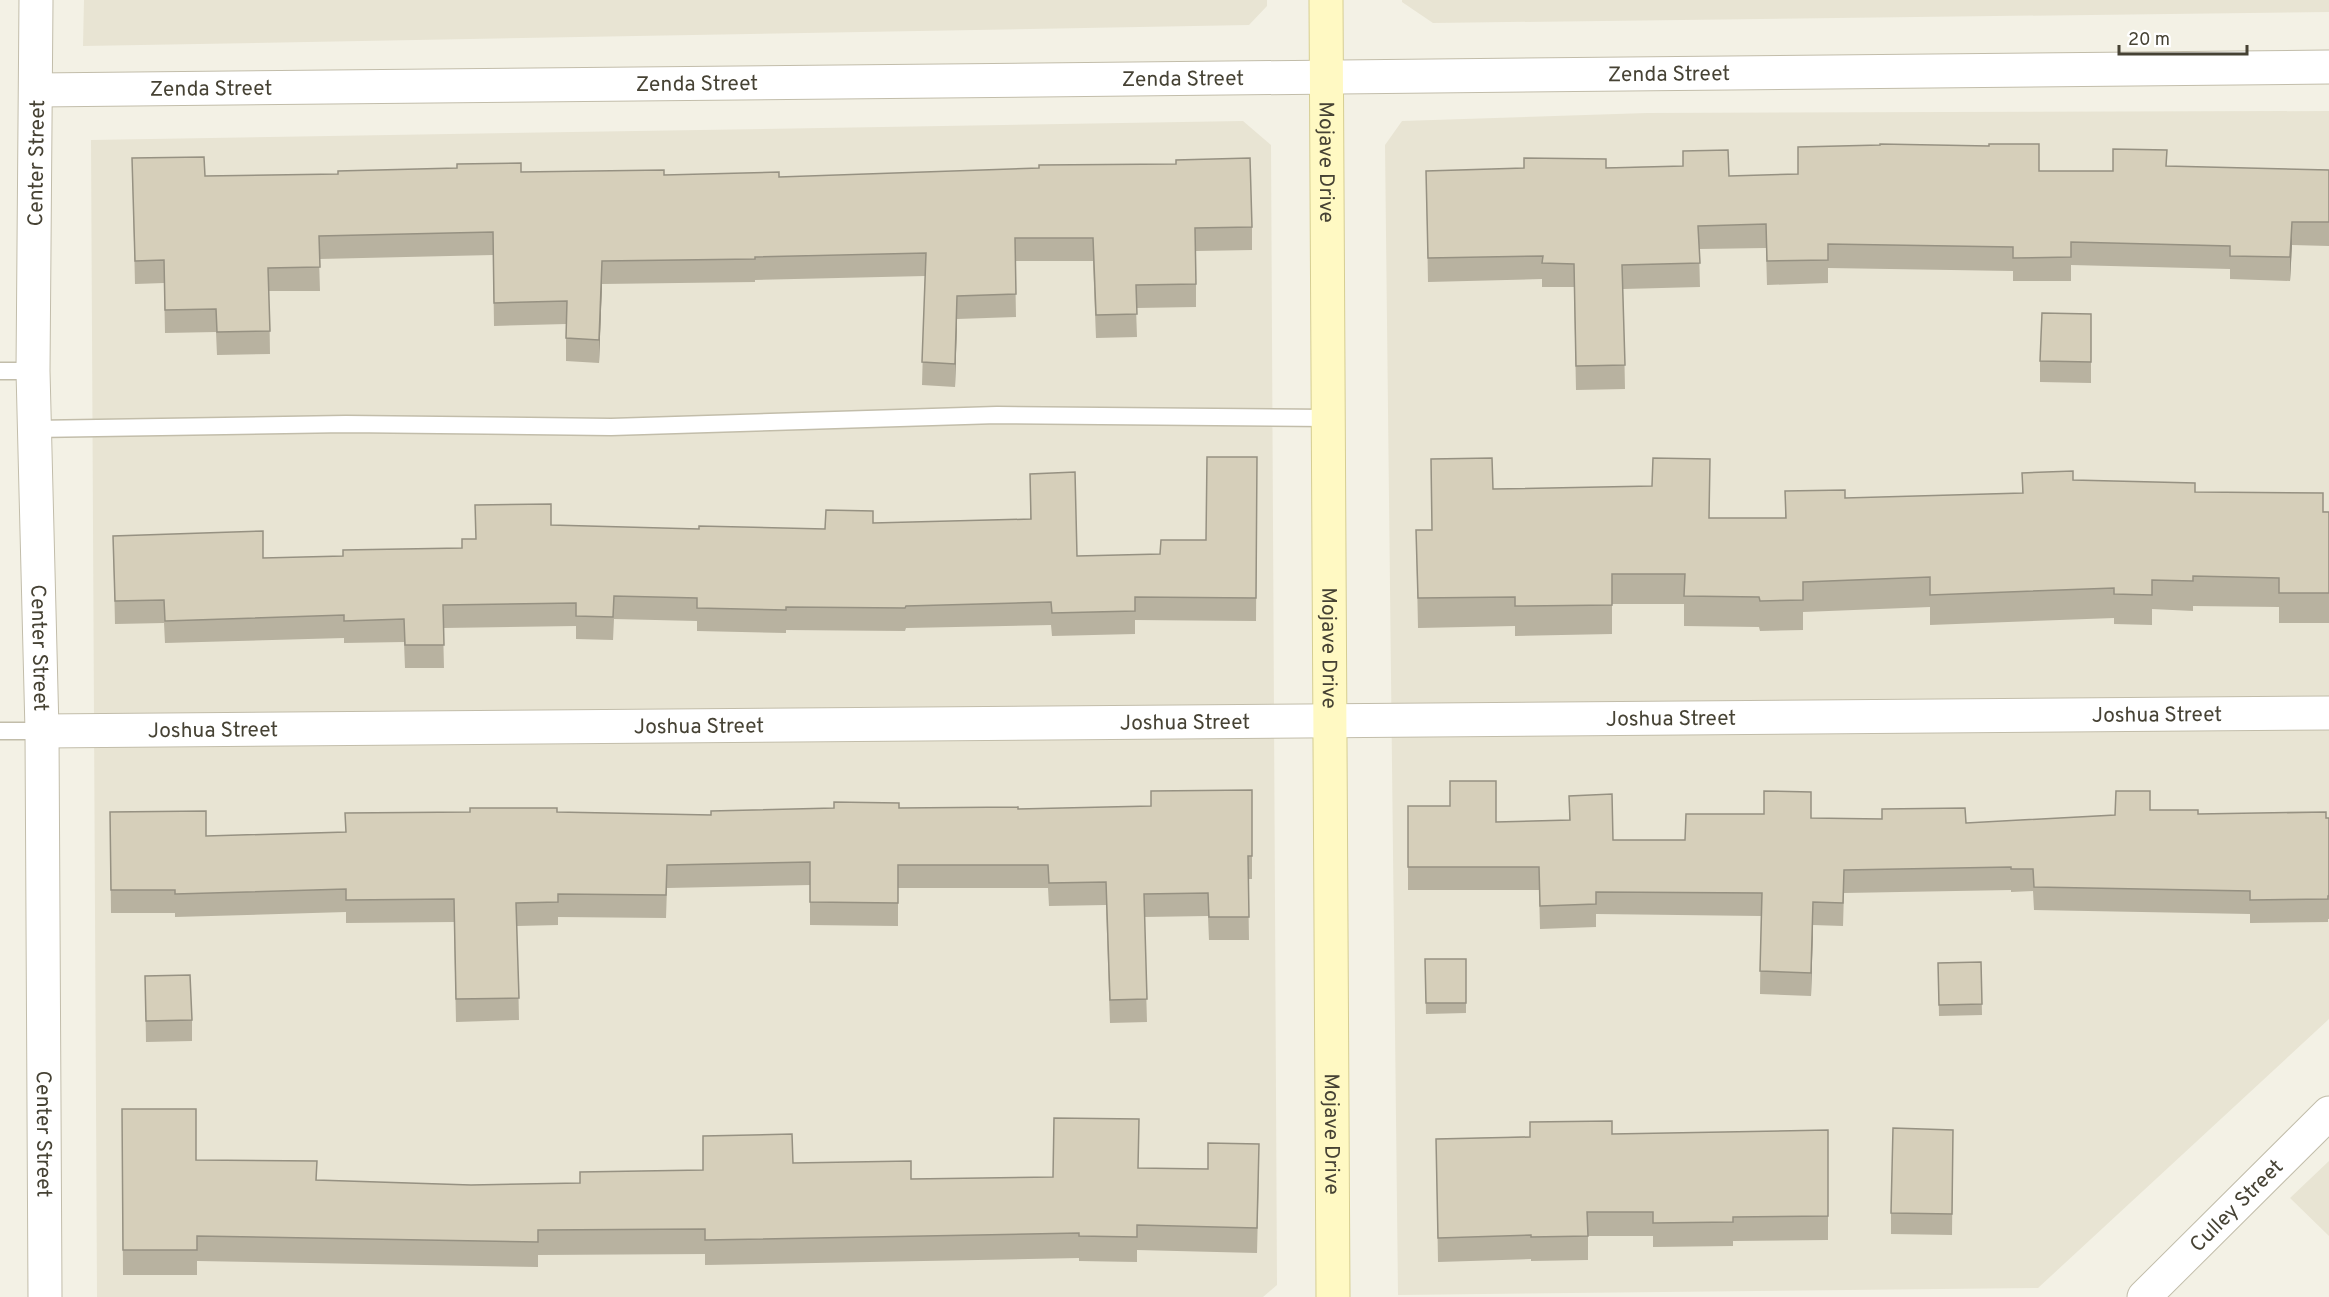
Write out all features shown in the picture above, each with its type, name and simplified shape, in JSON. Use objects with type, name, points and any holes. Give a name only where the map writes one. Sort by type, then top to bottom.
[{"type":"street","name":"Center Street","points":[[36,0],[33,371],[42,731],[45,1297]]},
{"type":"street","name":"Mojave Drive","points":[[1326,0],[1333,1297]]},
{"type":"street","name":"Zenda Street","points":[[37,90],[2329,67]]},
{"type":"street","name":"Joshua Street","points":[[42,731],[2329,713]]},
{"type":"street","name":"Culley Street","points":[[2144,1297],[2329,1113]]},
{"type":"lane","points":[[0,371],[33,371]]},
{"type":"lane","points":[[34,429],[346,424],[611,427],[997,415],[1328,418]]},
{"type":"lane","points":[[0,731],[42,731]]},
{"type":"shaded area","points":[[84,0],[1267,0],[1267,6],[1249,25],[83,46]]},
{"type":"shaded area","points":[[1402,0],[2329,0],[2329,12],[1433,23]]},
{"type":"shaded area","points":[[2329,111],[2329,1019],[2038,1288],[1398,1295],[1385,145],[1402,121],[1647,113]]},
{"type":"shaded area","points":[[1243,121],[1271,145],[1277,1285],[1263,1297],[97,1297],[91,140]]},
{"type":"shaded area","points":[[2329,1161],[2329,1236],[2290,1198]]},
{"type":"building","points":[[1880,144],[1989,146],[1989,144],[2039,144],[2039,171],[2113,171],[2113,149],[2167,150],[2166,166],[2329,170],[2329,222],[2292,222],[2290,257],[2230,256],[2230,246],[2071,242],[2071,257],[2013,258],[2013,247],[1828,244],[1828,260],[1767,261],[1766,224],[1698,226],[1700,263],[1622,265],[1625,365],[1576,366],[1574,264],[1542,263],[1543,256],[1428,258],[1426,171],[1524,168],[1524,158],[1606,159],[1606,168],[1683,166],[1683,151],[1728,150],[1729,176],[1798,174],[1798,147]]},
{"type":"building","points":[[204,157],[205,176],[338,174],[338,171],[457,168],[457,164],[521,163],[521,172],[664,170],[664,175],[779,172],[779,177],[1039,168],[1039,165],[1176,164],[1176,160],[1250,158],[1252,227],[1195,228],[1196,284],[1136,285],[1137,314],[1096,315],[1093,238],[1015,238],[1016,294],[957,296],[955,364],[922,362],[926,253],[602,261],[599,340],[566,338],[567,301],[494,303],[493,232],[319,236],[320,267],[268,268],[270,331],[217,332],[216,309],[165,310],[164,260],[135,261],[132,158]]},
{"type":"building","points":[[2042,313],[2091,314],[2091,362],[2040,361]]},
{"type":"building","points":[[1207,457],[1257,457],[1256,598],[1135,597],[1135,611],[1052,613],[1051,602],[906,606],[905,608],[786,607],[786,610],[697,608],[697,598],[614,596],[613,617],[576,616],[576,603],[443,605],[444,645],[405,645],[404,619],[344,621],[344,615],[165,621],[164,600],[115,601],[113,536],[263,531],[263,558],[343,556],[343,550],[462,548],[462,539],[476,539],[475,505],[551,504],[551,525],[699,529],[699,526],[825,529],[826,510],[873,511],[873,523],[1031,519],[1030,474],[1075,472],[1077,556],[1160,554],[1161,540],[1206,540]]},
{"type":"building","points":[[1492,458],[1493,489],[1652,486],[1653,458],[1710,459],[1709,518],[1786,518],[1785,491],[1845,490],[1845,498],[2023,493],[2022,473],[2073,471],[2073,480],[2195,483],[2195,492],[2323,493],[2323,512],[2329,512],[2329,593],[2279,593],[2279,578],[2193,576],[2193,581],[2152,580],[2152,595],[2114,594],[2114,588],[1930,595],[1930,577],[1803,582],[1803,600],[1760,601],[1759,597],[1684,596],[1685,574],[1612,574],[1612,605],[1515,606],[1515,597],[1418,598],[1416,530],[1432,530],[1431,459]]},
{"type":"building","points":[[1450,781],[1496,781],[1496,822],[1570,820],[1569,796],[1612,794],[1613,840],[1685,840],[1686,814],[1764,814],[1764,791],[1811,792],[1811,818],[1882,819],[1882,809],[1965,808],[1966,823],[2115,815],[2116,791],[2150,791],[2150,810],[2198,810],[2198,814],[2326,812],[2326,818],[2329,818],[2329,896],[2328,899],[2250,900],[2250,891],[2034,887],[2033,869],[2011,869],[2011,867],[1844,870],[1843,903],[1813,902],[1811,973],[1760,971],[1762,893],[1596,892],[1596,904],[1540,906],[1539,867],[1408,867],[1408,806],[1450,806]]},
{"type":"building","points":[[1252,790],[1252,856],[1248,856],[1249,917],[1209,917],[1208,893],[1144,894],[1147,999],[1110,1000],[1106,882],[1049,883],[1048,865],[898,865],[898,903],[810,902],[810,862],[667,865],[666,895],[558,894],[558,902],[516,903],[519,998],[456,999],[454,899],[346,900],[346,889],[175,894],[175,890],[111,890],[110,812],[206,811],[206,836],[346,832],[345,813],[470,812],[470,808],[557,808],[557,812],[711,815],[711,811],[834,808],[834,802],[899,803],[899,808],[1018,807],[1018,809],[1151,806],[1151,791]]},
{"type":"building","points":[[1425,959],[1466,959],[1466,1003],[1426,1003]]},
{"type":"building","points":[[1981,962],[1982,1004],[1939,1005],[1938,963]]},
{"type":"building","points":[[190,975],[192,1020],[146,1021],[145,976]]},
{"type":"building","points":[[122,1109],[196,1109],[196,1160],[317,1161],[316,1180],[471,1185],[580,1183],[580,1172],[703,1170],[703,1136],[792,1134],[793,1163],[911,1161],[911,1179],[1053,1177],[1054,1118],[1139,1119],[1138,1168],[1208,1169],[1208,1143],[1259,1144],[1257,1228],[1137,1225],[1137,1237],[1079,1236],[1079,1233],[705,1240],[705,1229],[538,1230],[538,1242],[197,1236],[197,1250],[123,1250]]},
{"type":"building","points":[[1612,1121],[1612,1134],[1828,1130],[1828,1216],[1733,1217],[1733,1222],[1653,1223],[1653,1212],[1587,1212],[1588,1236],[1438,1238],[1436,1139],[1530,1137],[1530,1122]]},
{"type":"building","points":[[1893,1128],[1953,1130],[1952,1214],[1891,1213]]}]
